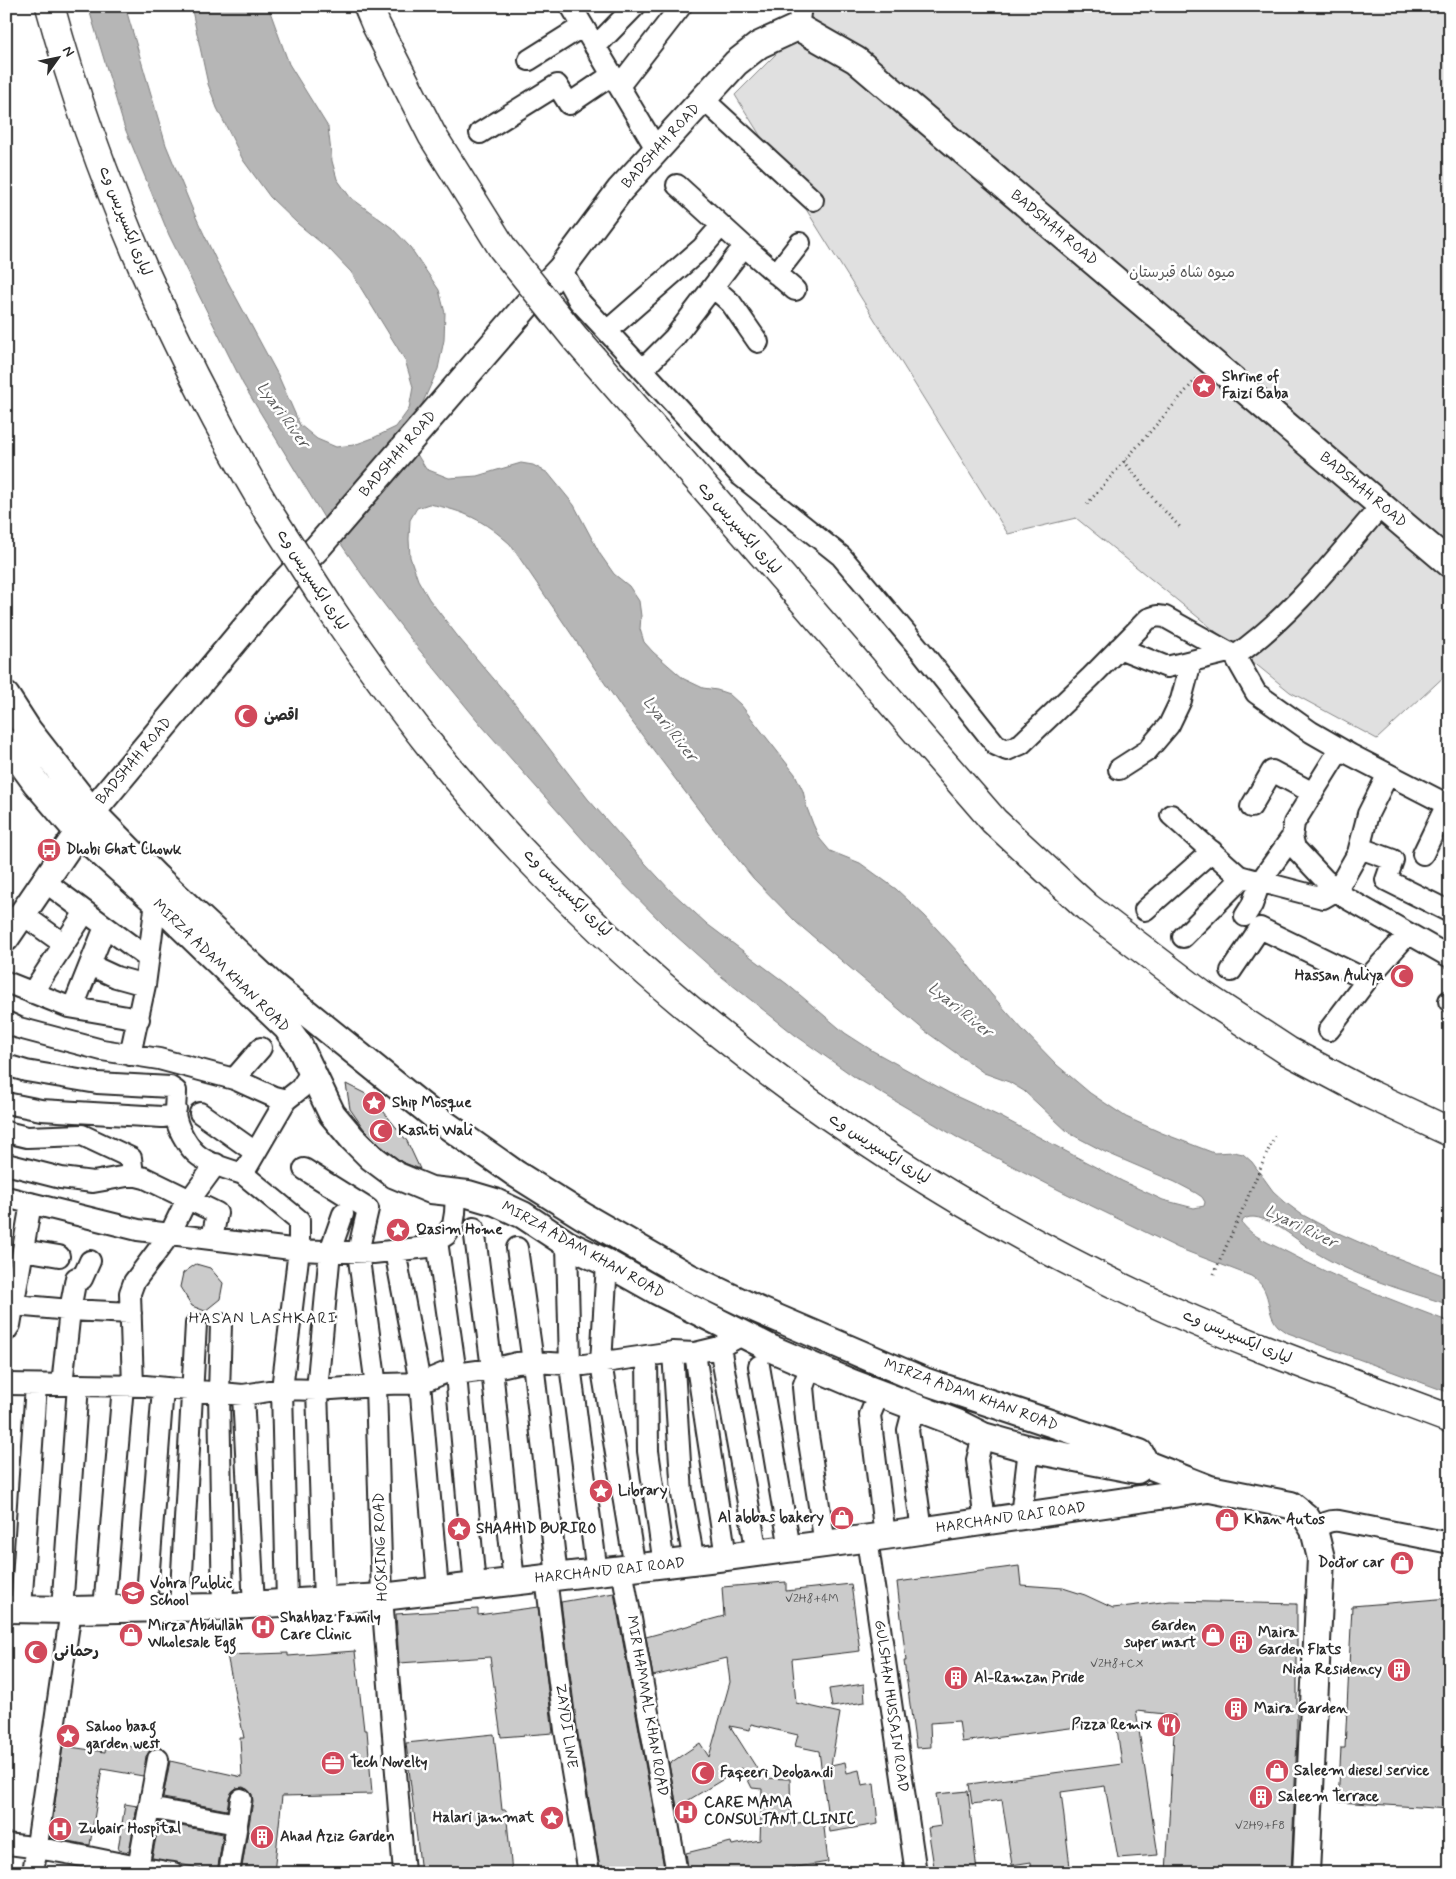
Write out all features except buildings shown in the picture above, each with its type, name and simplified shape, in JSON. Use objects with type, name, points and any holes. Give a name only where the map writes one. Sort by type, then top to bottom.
[{"type":"highway","name":"لیاری ایکسپریس وے","points":[[50,6],[90,131],[134,248],[207,403],[239,464],[269,514],[370,666],[433,748],[476,799],[549,878],[676,998],[736,1047],[820,1110],[914,1173],[1028,1239],[1136,1294],[1295,1362],[1450,1419]]},
{"type":"highway","name":"لیاری ایکسپریس وے","points":[[368,6],[432,135],[503,249],[575,338],[994,821],[1087,907],[1201,994],[1288,1051],[1369,1094],[1450,1132]]},
{"type":"main road","name":"BADSHAH ROAD","points":[[6,938],[85,822],[278,589],[318,547],[526,305],[561,269],[620,190],[736,63],[799,17],[856,60],[1450,564]]},
{"type":"main road","name":"MIRZA ADAM KHAN ROAD","points":[[6,696],[85,822],[156,902],[287,1028],[299,1045],[332,1114],[371,1157],[395,1175],[431,1190],[468,1194],[495,1202],[524,1215],[567,1244],[744,1334],[811,1365],[957,1423],[984,1436],[1029,1449],[1137,1470],[1146,1464]]},
{"type":"main road","name":"MIRZA ADAM KHAN ROAD","points":[[6,743],[36,783],[156,877],[278,990],[438,1119],[516,1174],[583,1216],[689,1277],[765,1313],[924,1381],[1140,1453],[1146,1464],[1210,1489],[1291,1505],[1306,1516],[1314,1530]]},
{"type":"main road","name":"HARCHAND RAI ROAD","points":[[13,1609],[180,1608],[382,1597],[694,1562],[876,1538],[1210,1489]]},
{"type":"main road","points":[[1306,1873],[1321,1558],[1314,1530]]},
{"type":"street","points":[[571,6],[657,150]]},
{"type":"street","points":[[595,47],[635,6]]},
{"type":"street","points":[[480,133],[557,85],[569,104],[616,80],[681,6]]},
{"type":"street","points":[[529,60],[583,26]]},
{"type":"street","points":[[703,100],[812,200]]},
{"type":"street","points":[[677,185],[795,290]]},
{"type":"street","points":[[607,331],[702,248],[721,226]]},
{"type":"street","points":[[776,274],[800,243]]},
{"type":"street","points":[[643,369],[674,338],[744,246]]},
{"type":"street","points":[[561,269],[579,301],[741,476],[841,556],[922,652],[996,745],[1007,750],[1022,744],[1092,677],[1140,625],[1148,619],[1157,616],[1165,617],[1231,654],[1256,693],[1311,732],[1448,805],[1424,854]]},
{"type":"street","points":[[713,287],[731,303],[758,342]]},
{"type":"street","points":[[1119,648],[1167,667],[1231,654],[1259,639],[1312,585],[1381,506]]},
{"type":"street","points":[[1119,769],[1147,751],[1169,725],[1181,700],[1191,662]]},
{"type":"street","points":[[1340,749],[1294,823],[1292,838],[1295,848],[1346,898],[1450,957]]},
{"type":"street","points":[[1251,806],[1272,771],[1313,793]]},
{"type":"street","points":[[1171,815],[1240,876],[1323,898],[1338,890],[1360,848],[1368,814],[1388,774]]},
{"type":"street","points":[[1184,937],[1251,879],[1292,838]]},
{"type":"street","points":[[1360,848],[1393,860],[1386,880],[1450,912]]},
{"type":"street","points":[[1146,910],[1212,852]]},
{"type":"street","points":[[1246,916],[1252,905],[1251,879]]},
{"type":"street","points":[[44,881],[148,958]]},
{"type":"street","points":[[130,1055],[145,985],[156,902]]},
{"type":"street","points":[[32,993],[85,912]]},
{"type":"street","points":[[22,914],[64,944]]},
{"type":"street","points":[[73,1007],[105,927]]},
{"type":"street","points":[[1231,971],[1260,928],[1367,980]]},
{"type":"street","points":[[1328,1030],[1367,980],[1408,934]]},
{"type":"street","points":[[90,965],[116,977],[145,985]]},
{"type":"street","points":[[6,982],[73,1007],[139,1019]]},
{"type":"street","points":[[6,1022],[19,1028],[102,1050],[159,1059],[234,1079],[274,1097],[286,1100]]},
{"type":"street","points":[[234,1079],[261,1048]]},
{"type":"street","points":[[170,1087],[178,1064]]},
{"type":"street","points":[[6,1065],[26,1071],[97,1083],[170,1087],[176,1092],[176,1118],[178,1125],[190,1146],[199,1156],[243,1174],[300,1220],[300,1250],[282,1389],[287,1602]]},
{"type":"street","points":[[243,1174],[286,1100],[300,1089],[311,1073]]},
{"type":"street","points":[[6,1103],[41,1110],[162,1117],[170,1116],[176,1109]]},
{"type":"street","points":[[82,1112],[82,1135]]},
{"type":"street","points":[[200,1113],[255,1152]]},
{"type":"street","points":[[133,1175],[131,1158],[82,1135],[27,1137],[12,1133],[9,1167],[61,1178],[93,1182],[133,1175],[145,1178],[217,1213],[212,1239]]},
{"type":"street","points":[[104,1609],[128,1386],[130,1293],[134,1282],[170,1234],[184,1205],[216,1164]]},
{"type":"street","points":[[304,1169],[368,1209],[358,1252]]},
{"type":"street","points":[[6,1197],[138,1230],[300,1250],[373,1253],[428,1247],[437,1241],[453,1225],[456,1213],[456,1193]]},
{"type":"street","points":[[6,1331],[10,1325],[14,1305],[31,1203]]},
{"type":"street","points":[[324,1600],[317,1390],[330,1251],[343,1214]]},
{"type":"street","points":[[474,1228],[492,1369],[514,1582]]},
{"type":"street","points":[[437,1241],[456,1374],[475,1586]]},
{"type":"street","points":[[567,1244],[570,1365],[618,1570]]},
{"type":"street","name":"ZAYDI LINE","points":[[517,1248],[533,1362],[565,1730],[589,1873]]},
{"type":"street","points":[[23,1250],[59,1256]]},
{"type":"street","points":[[395,1251],[420,1383],[438,1590]]},
{"type":"street","name":"HOSKING ROAD","points":[[358,1252],[376,1386],[382,1597],[404,1873]]},
{"type":"street","points":[[33,1873],[66,1610],[70,1310],[76,1278],[82,1279],[90,1261]]},
{"type":"street","points":[[607,1263],[601,1363],[618,1570]]},
{"type":"street","points":[[14,1305],[131,1313]]},
{"type":"street","points":[[180,1608],[196,1324]]},
{"type":"street","points":[[221,1324],[223,1606]]},
{"type":"street","points":[[6,1384],[128,1386],[243,1395],[282,1389],[317,1390],[420,1383],[447,1372],[456,1374],[517,1363],[533,1362],[570,1365],[601,1363],[673,1352],[695,1353],[720,1347],[744,1334]]},
{"type":"street","points":[[720,1347],[757,1553]]},
{"type":"street","points":[[673,1352],[682,1494],[694,1562]]},
{"type":"street","points":[[695,1353],[726,1557]]},
{"type":"street","points":[[647,1356],[648,1452],[664,1565]]},
{"type":"street","points":[[811,1365],[803,1387],[807,1429],[824,1544]]},
{"type":"street","points":[[759,1366],[790,1549]]},
{"type":"street","points":[[13,1609],[36,1385]]},
{"type":"street","points":[[146,1608],[163,1388]]},
{"type":"street","name":"GULSHAN HUSSAIN ROAD","points":[[879,1393],[870,1415],[876,1538],[916,1873]]},
{"type":"street","points":[[243,1395],[254,1605]]},
{"type":"street","points":[[914,1407],[908,1430],[922,1531]]},
{"type":"street","points":[[984,1436],[977,1460],[985,1522]]},
{"type":"street","points":[[1021,1516],[1029,1449]]},
{"type":"street","points":[[1314,1530],[1324,1522],[1339,1520],[1450,1543]]},
{"type":"street","name":"MIR HAMMAL KHAN ROAD","points":[[618,1570],[677,1873]]},
{"type":"street","points":[[138,1868],[158,1759]]},
{"type":"street","points":[[229,1873],[242,1799]]},
{"type":"street","points":[[150,1808],[237,1824]]},
{"type":"street","points":[[6,1844],[37,1847],[138,1868],[173,1873]]},
{"type":"path","points":[[1087,504],[1211,362]]},
{"type":"path","points":[[1124,461],[1156,502],[1180,527]]},
{"type":"path","points":[[1214,1274],[1275,1136]]},
{"type":"green space","name":"میوہ شاہ قبرستان","points":[[806,6],[1450,6],[1450,671],[1377,739],[1290,692],[1076,518],[1008,534],[735,95],[784,46],[802,42]]},
{"type":"water","name":"Lyari River","points":[[88,6],[125,6],[166,145],[194,213],[217,262],[278,375],[300,425],[317,439],[336,447],[354,445],[396,427],[409,409],[413,387],[405,360],[351,272],[330,250],[298,224],[270,197],[243,160],[217,108],[208,84],[191,6],[268,6],[289,64],[328,127],[332,161],[337,179],[350,197],[392,228],[410,247],[439,290],[445,313],[444,340],[438,369],[414,422],[412,446],[426,469],[449,478],[477,476],[521,463],[533,465],[548,473],[574,505],[600,554],[614,574],[629,586],[639,601],[640,629],[644,642],[684,679],[703,688],[729,694],[741,705],[795,774],[803,791],[813,824],[820,839],[830,851],[860,863],[896,889],[925,916],[958,952],[991,994],[1023,1030],[1057,1065],[1090,1093],[1126,1117],[1162,1133],[1214,1153],[1234,1152],[1243,1154],[1252,1162],[1273,1191],[1301,1214],[1327,1228],[1379,1251],[1450,1278],[1450,1305],[1360,1275],[1326,1259],[1268,1221],[1250,1217],[1243,1220],[1242,1223],[1263,1240],[1327,1272],[1450,1322],[1450,1393],[1288,1333],[1278,1326],[1274,1320],[1263,1288],[1251,1276],[1178,1248],[1059,1190],[960,1139],[856,1078],[795,1035],[722,977],[666,927],[609,869],[482,726],[370,586],[332,531],[243,384],[169,235],[124,126]],"holes":[[[429,504],[463,513],[482,523],[510,544],[623,710],[753,878],[797,923],[925,1031],[984,1073],[1009,1082],[1024,1091],[1069,1133],[1105,1152],[1196,1193],[1202,1197],[1205,1202],[1204,1206],[1194,1208],[1163,1200],[1122,1181],[1001,1117],[949,1093],[873,1051],[845,1033],[787,984],[707,924],[670,890],[588,799],[516,705],[459,638],[429,599],[418,580],[410,557],[409,539],[410,520],[417,508]]]},
{"type":"place","name":"Shrine of Faizi Baba","points":[[1204,386]]},
{"type":"place","name":"اقصیٰ","points":[[246,716]]},
{"type":"place","name":"Dhobi Ghat Chowk","points":[[49,850]]},
{"type":"place","name":"Hassan Auliya","points":[[1402,976]]},
{"type":"place","name":"Ship Mosque","points":[[374,1103]]},
{"type":"place","name":"Kashti Wali","points":[[381,1131]]},
{"type":"place","name":"Qasim Home","points":[[398,1230]]},
{"type":"place","name":"Library","points":[[601,1491]]},
{"type":"place","name":"Al abbas bakery","points":[[842,1518]]},
{"type":"place","name":"Khan Autos","points":[[1227,1520]]},
{"type":"place","name":"SHAAHID BURIRO","points":[[459,1529]]},
{"type":"place","name":"Doctor car","points":[[1402,1563]]},
{"type":"place","name":"Vohra Public School","points":[[133,1593]]},
{"type":"place","name":"Shahbaz Family Care Clinic","points":[[263,1627]]},
{"type":"place","name":"Mirza Abdullah Wholesale Egg","points":[[131,1635]]},
{"type":"place","name":"Garden super mart","points":[[1213,1635]]},
{"type":"place","name":"Maira Garden Flats","points":[[1241,1642]]},
{"type":"place","name":"رحمانی","points":[[36,1652]]},
{"type":"place","name":"Nida Residency","points":[[1399,1670]]},
{"type":"place","name":"Al-Ramzan Pride","points":[[956,1678]]},
{"type":"place","name":"Maira Garden","points":[[1236,1709]]},
{"type":"place","name":"Pizza Remix","points":[[1169,1725]]},
{"type":"place","name":"Sahoo baag garden west","points":[[68,1736]]},
{"type":"place","name":"Tech Novelty","points":[[333,1763]]},
{"type":"place","name":"Saleem diesel service","points":[[1277,1771]]},
{"type":"place","name":"Faqeeri Deobandi","points":[[703,1773]]},
{"type":"place","name":"Saleem Terrace","points":[[1261,1797]]},
{"type":"place","name":"CARE MAMA CONSULTANT CLINIC","points":[[686,1812]]},
{"type":"place","name":"Halari jammat","points":[[552,1818]]},
{"type":"place","name":"Zubair Hospital","points":[[60,1829]]},
{"type":"place","name":"Ahad Aziz Garden","points":[[262,1837]]},
{"type":"district","name":"HASAN LASHKARI","points":[[263,1318]]}]
